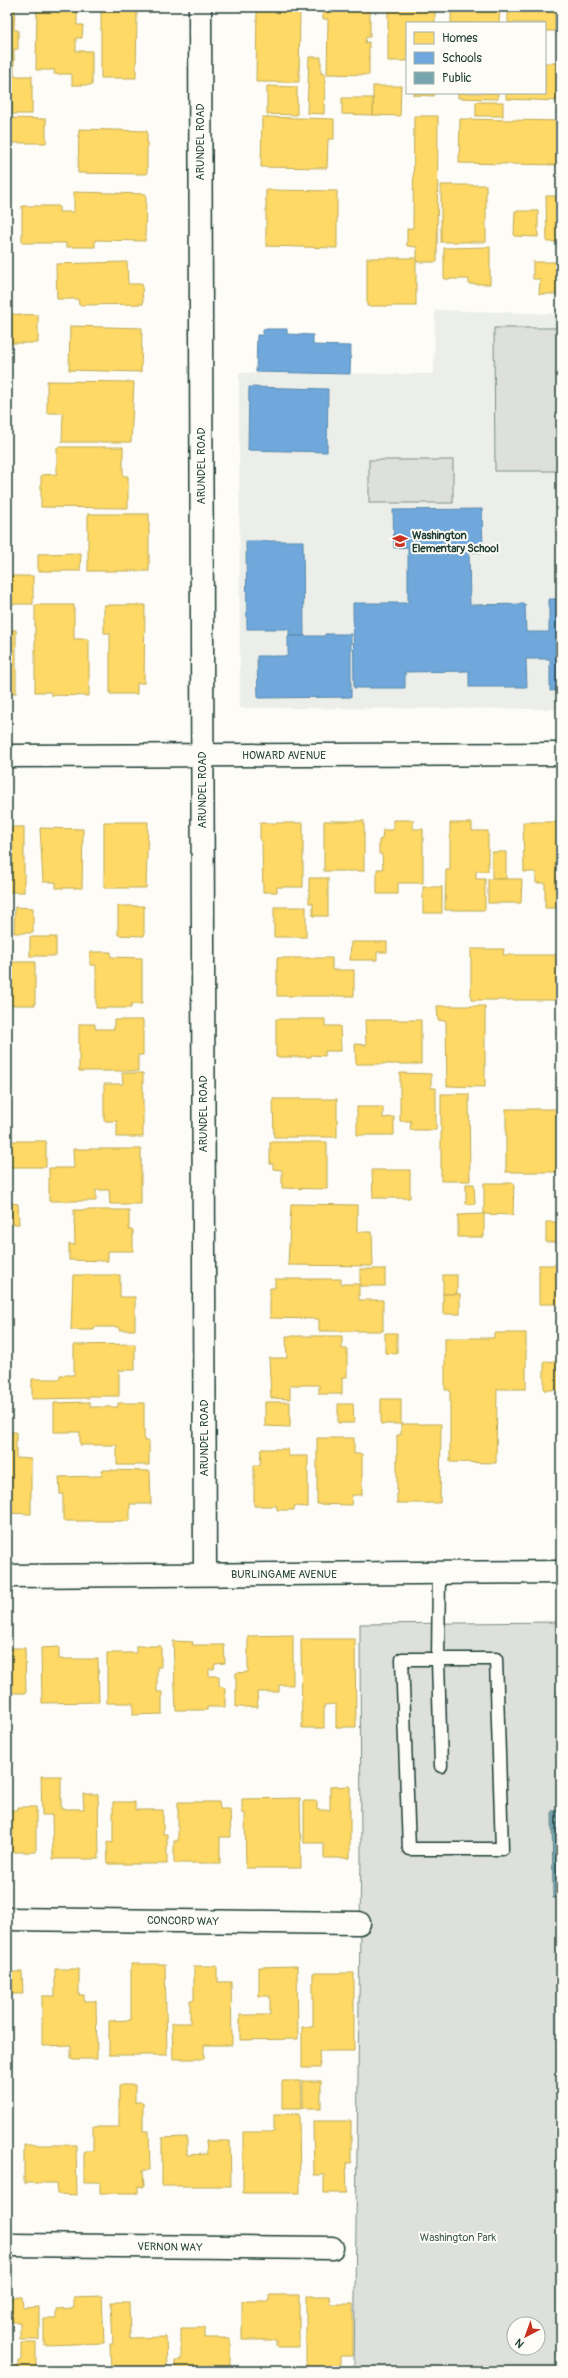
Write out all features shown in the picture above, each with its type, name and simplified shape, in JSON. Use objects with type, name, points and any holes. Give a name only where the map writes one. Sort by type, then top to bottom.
[{"type":"street","name":"ARUNDEL ROAD","points":[[200,7],[205,1574]]},
{"type":"street","name":"HOWARD AVENUE","points":[[7,756],[561,754]]},
{"type":"street","name":"BURLINGAME AVENUE","points":[[7,1576],[561,1572]]},
{"type":"street","name":"CONCORD WAY","points":[[7,1919],[359,1923]]},
{"type":"street","name":"VERNON WAY","points":[[7,2245],[332,2248]]},
{"type":"lane","points":[[439,1574],[438,1660],[441,1766]]},
{"type":"lane","points":[[402,1659],[438,1660],[496,1659],[502,1849],[409,1849],[402,1659]]},
{"type":"shaded area","name":"Washington Elementary School","points":[[435,310],[561,314],[561,709],[240,708],[239,373],[434,374]]},
{"type":"green space","points":[[494,328],[558,328],[559,471],[495,471]]},
{"type":"green space","points":[[369,460],[453,460],[453,503],[369,503]]},
{"type":"green space","name":"Washington Park","points":[[561,1622],[561,2371],[354,2371],[361,1855],[360,1624]]},
{"type":"building: Homes","points":[[7,7],[15,7],[14,30],[18,30],[18,49],[14,49],[14,75],[7,75]]},
{"type":"building: Homes","points":[[37,7],[77,7],[77,25],[83,25],[82,38],[76,38],[76,51],[92,51],[92,85],[72,85],[72,74],[54,74],[55,70],[36,70]]},
{"type":"building: Homes","points":[[257,7],[300,7],[299,82],[256,82]]},
{"type":"building: Homes","points":[[323,7],[370,7],[370,37],[366,37],[365,43],[369,42],[369,75],[327,74],[328,19],[323,19]]},
{"type":"building: Homes","points":[[388,7],[435,7],[435,22],[406,22],[406,61],[388,61]]},
{"type":"building: Homes","points":[[451,7],[500,7],[499,22],[451,22]]},
{"type":"building: Homes","points":[[508,7],[555,7],[555,31],[546,31],[546,22],[508,22]]},
{"type":"building: Homes","points":[[101,8],[137,8],[136,78],[101,78]]},
{"type":"building: Homes","points":[[309,57],[321,57],[321,74],[324,73],[325,79],[324,114],[307,113]]},
{"type":"building: Homes","points":[[546,63],[561,63],[561,101],[506,99],[506,94],[546,94]]},
{"type":"building: Homes","points":[[12,76],[32,76],[32,114],[12,114]]},
{"type":"building: Homes","points":[[267,86],[297,87],[297,115],[267,114]]},
{"type":"building: Homes","points":[[373,86],[401,86],[400,116],[373,115]]},
{"type":"building: Homes","points":[[434,94],[434,96],[413,95]]},
{"type":"building: Homes","points":[[458,94],[498,94],[498,99],[458,98]]},
{"type":"building: Homes","points":[[342,98],[373,98],[373,115],[342,114]]},
{"type":"building: Homes","points":[[476,102],[503,102],[503,116],[476,116]]},
{"type":"building: Homes","points":[[414,116],[438,116],[437,262],[417,262],[417,247],[407,246],[407,229],[413,228]]},
{"type":"building: Homes","points":[[262,117],[334,119],[334,139],[328,139],[327,168],[261,167]]},
{"type":"building: Homes","points":[[9,118],[46,119],[46,143],[9,143]]},
{"type":"building: Homes","points":[[460,119],[561,121],[561,165],[459,163]]},
{"type":"building: Homes","points":[[79,129],[147,131],[147,174],[78,173]]},
{"type":"building: Homes","points":[[441,185],[486,185],[486,242],[441,242]]},
{"type":"building: Homes","points":[[266,190],[337,191],[337,248],[266,246]]},
{"type":"building: Homes","points":[[74,192],[146,194],[145,241],[95,240],[95,247],[66,247],[66,243],[22,243],[22,206],[59,206],[59,212],[74,212]]},
{"type":"building: Homes","points":[[546,196],[561,196],[561,242],[547,242]]},
{"type":"building: Homes","points":[[515,211],[538,211],[538,237],[514,236]]},
{"type":"building: Homes","points":[[490,247],[490,284],[469,284],[469,279],[444,279],[444,248]]},
{"type":"building: Homes","points":[[367,258],[416,258],[416,306],[367,306]]},
{"type":"building: Homes","points":[[127,262],[128,284],[142,284],[143,304],[79,305],[78,299],[57,299],[56,264]]},
{"type":"building: Homes","points":[[533,262],[561,262],[561,294],[539,294],[540,279],[533,279]]},
{"type":"building: Homes","points":[[7,314],[38,315],[38,343],[7,343]]},
{"type":"building: Homes","points":[[70,326],[142,328],[141,372],[69,370]]},
{"type":"building: Homes","points":[[47,381],[134,382],[131,442],[62,442],[63,413],[47,413]]},
{"type":"building: Homes","points":[[57,447],[123,447],[123,476],[128,476],[128,508],[41,507],[41,475],[57,474]]},
{"type":"building: Homes","points":[[88,514],[149,514],[149,571],[88,571]]},
{"type":"building: Homes","points":[[81,553],[80,571],[38,571],[38,554]]},
{"type":"building: Homes","points":[[8,576],[33,576],[33,604],[8,604]]},
{"type":"building: Homes","points":[[35,605],[74,605],[74,639],[89,639],[89,696],[51,695],[51,692],[35,692]]},
{"type":"building: Homes","points":[[104,605],[145,605],[144,683],[137,683],[137,694],[110,694],[110,633],[104,633]]},
{"type":"building: Homes","points":[[7,630],[16,630],[16,693],[7,693]]},
{"type":"building: Homes","points":[[393,820],[413,820],[413,829],[423,829],[423,883],[398,883],[398,894],[377,894],[377,869],[383,869],[382,854],[379,854],[379,840],[382,839],[383,830],[393,830]]},
{"type":"building: Homes","points":[[324,821],[364,821],[364,871],[324,871]]},
{"type":"building: Homes","points":[[104,822],[148,822],[146,888],[104,888]]},
{"type":"building: Homes","points":[[523,822],[559,822],[561,908],[545,908],[545,883],[536,883],[536,872],[524,872]]},
{"type":"building: Homes","points":[[260,823],[303,823],[303,887],[277,887],[277,892],[263,892],[262,841],[260,841]]},
{"type":"building: Homes","points":[[450,823],[472,823],[472,831],[488,831],[488,871],[476,871],[476,879],[485,879],[485,910],[445,910],[446,870],[450,870]]},
{"type":"building: Homes","points":[[7,827],[24,827],[24,892],[7,892]]},
{"type":"building: Homes","points":[[40,828],[83,829],[82,888],[56,888],[56,882],[43,882]]},
{"type":"building: Homes","points":[[492,852],[506,852],[506,879],[492,878]]},
{"type":"building: Homes","points":[[309,878],[328,878],[328,916],[313,916],[313,903],[309,903]]},
{"type":"building: Homes","points":[[488,879],[522,879],[521,903],[488,903]]},
{"type":"building: Homes","points":[[423,887],[442,887],[442,913],[423,913]]},
{"type":"building: Homes","points":[[118,906],[144,906],[144,936],[118,935]]},
{"type":"building: Homes","points":[[15,907],[33,908],[33,933],[14,933]]},
{"type":"building: Homes","points":[[274,907],[306,907],[306,937],[274,937]]},
{"type":"building: Homes","points":[[30,937],[56,937],[56,956],[30,956]]},
{"type":"building: Homes","points":[[351,942],[387,942],[387,952],[377,952],[377,960],[350,960]]},
{"type":"building: Homes","points":[[471,949],[504,949],[503,955],[561,955],[561,1000],[471,1000]]},
{"type":"building: Homes","points":[[90,952],[111,952],[111,957],[142,958],[142,1004],[131,1004],[131,1008],[96,1008],[96,965],[90,965]]},
{"type":"building: Homes","points":[[277,958],[332,958],[332,970],[354,970],[354,996],[277,996]]},
{"type":"building: Homes","points":[[9,962],[35,962],[35,1005],[9,1005]]},
{"type":"building: Homes","points":[[437,1006],[485,1006],[485,1087],[447,1086],[446,1021],[438,1020]]},
{"type":"building: Homes","points":[[276,1019],[325,1019],[325,1026],[340,1026],[341,1051],[325,1051],[325,1056],[311,1055],[311,1057],[276,1057]]},
{"type":"building: Homes","points":[[114,1020],[143,1020],[143,1055],[138,1055],[138,1071],[79,1071],[79,1024],[95,1024],[95,1029],[114,1029]]},
{"type":"building: Homes","points":[[365,1020],[421,1020],[421,1064],[356,1064],[355,1044],[366,1045]]},
{"type":"building: Homes","points":[[122,1073],[143,1073],[143,1137],[117,1137],[117,1121],[104,1121],[104,1084],[123,1084]]},
{"type":"building: Homes","points":[[400,1073],[431,1074],[431,1088],[436,1088],[436,1130],[410,1130],[411,1121],[400,1121]]},
{"type":"building: Homes","points":[[441,1094],[469,1094],[470,1181],[441,1181]]},
{"type":"building: Homes","points":[[273,1099],[337,1099],[337,1137],[274,1137]]},
{"type":"building: Homes","points":[[357,1107],[383,1107],[383,1118],[394,1117],[394,1135],[357,1135]]},
{"type":"building: Homes","points":[[506,1109],[561,1109],[561,1172],[506,1172]]},
{"type":"building: Homes","points":[[7,1141],[46,1141],[46,1167],[7,1167]]},
{"type":"building: Homes","points":[[270,1142],[327,1142],[327,1189],[282,1188],[282,1170],[273,1169],[273,1164],[270,1164]]},
{"type":"building: Homes","points":[[73,1149],[141,1149],[141,1204],[110,1204],[109,1190],[96,1190],[96,1201],[49,1201],[49,1168],[74,1168]]},
{"type":"building: Homes","points":[[372,1170],[410,1170],[410,1198],[373,1198]]},
{"type":"building: Homes","points":[[484,1183],[514,1183],[513,1215],[484,1214]]},
{"type":"building: Homes","points":[[466,1184],[474,1184],[475,1204],[466,1204]]},
{"type":"building: Homes","points":[[561,1197],[561,1255],[558,1255],[558,1242],[546,1242],[546,1222],[558,1222]]},
{"type":"building: Homes","points":[[11,1203],[18,1204],[19,1224],[11,1224]]},
{"type":"building: Homes","points":[[291,1204],[357,1205],[357,1232],[372,1232],[373,1266],[288,1265]]},
{"type":"building: Homes","points":[[74,1210],[129,1210],[129,1230],[133,1230],[133,1251],[108,1251],[108,1261],[69,1260],[69,1244],[75,1245]]},
{"type":"building: Homes","points":[[484,1214],[484,1237],[458,1237],[458,1215]]},
{"type":"building: Homes","points":[[539,1265],[561,1265],[561,1304],[539,1304]]},
{"type":"building: Homes","points":[[360,1269],[385,1269],[385,1286],[360,1286]]},
{"type":"building: Homes","points":[[73,1275],[120,1275],[120,1297],[135,1297],[135,1330],[119,1330],[119,1327],[94,1327],[94,1330],[71,1330]]},
{"type":"building: Homes","points":[[443,1275],[457,1275],[457,1294],[443,1294]]},
{"type":"building: Homes","points":[[275,1279],[341,1279],[341,1284],[359,1284],[359,1300],[383,1300],[383,1331],[319,1331],[319,1319],[270,1318],[270,1288],[275,1288]]},
{"type":"building: Homes","points":[[443,1294],[460,1294],[460,1314],[443,1314]]},
{"type":"building: Homes","points":[[385,1333],[397,1333],[397,1354],[385,1353]]},
{"type":"building: Homes","points":[[494,1333],[526,1333],[526,1389],[497,1389],[496,1463],[450,1462],[450,1390],[445,1390],[445,1338],[494,1338]]},
{"type":"building: Homes","points":[[286,1336],[342,1336],[342,1349],[347,1349],[347,1377],[342,1377],[342,1394],[319,1394],[319,1385],[290,1385],[290,1399],[271,1398],[269,1358],[287,1358]]},
{"type":"building: Homes","points":[[135,1344],[135,1370],[119,1370],[119,1396],[32,1399],[32,1379],[60,1379],[60,1375],[74,1375],[74,1345]]},
{"type":"building: Homes","points":[[544,1361],[561,1362],[561,1390],[544,1390]]},
{"type":"building: Homes","points":[[381,1399],[401,1399],[401,1424],[381,1424]]},
{"type":"building: Homes","points":[[90,1402],[90,1407],[118,1407],[118,1403],[144,1403],[144,1441],[149,1441],[149,1465],[117,1465],[117,1445],[80,1445],[80,1432],[54,1432],[54,1403]]},
{"type":"building: Homes","points":[[265,1402],[290,1402],[290,1427],[265,1426]]},
{"type":"building: Homes","points":[[338,1404],[353,1404],[354,1423],[338,1423]]},
{"type":"building: Homes","points":[[557,1420],[561,1420],[561,1438],[558,1438]]},
{"type":"building: Homes","points":[[401,1424],[441,1424],[440,1503],[397,1503],[397,1435],[401,1435]]},
{"type":"building: Homes","points":[[7,1432],[16,1432],[16,1458],[31,1459],[31,1514],[8,1513]]},
{"type":"building: Homes","points":[[317,1438],[354,1438],[354,1454],[362,1454],[362,1495],[352,1495],[351,1505],[317,1504]]},
{"type":"building: Homes","points":[[559,1444],[561,1444],[561,1521],[559,1521]]},
{"type":"building: Homes","points":[[261,1449],[288,1449],[288,1456],[308,1456],[308,1507],[294,1506],[294,1510],[277,1510],[277,1506],[254,1506],[254,1465],[260,1465]]},
{"type":"building: Homes","points":[[102,1470],[150,1471],[151,1504],[130,1504],[130,1521],[63,1521],[63,1494],[60,1494],[59,1477],[102,1476]]},
{"type":"building: Homes","points":[[293,1635],[293,1685],[279,1685],[279,1692],[257,1692],[258,1707],[236,1707],[236,1673],[248,1672],[248,1636]]},
{"type":"building: Homes","points":[[301,1639],[355,1639],[356,1727],[336,1727],[336,1704],[324,1705],[324,1728],[302,1728]]},
{"type":"building: Homes","points":[[173,1641],[193,1642],[192,1645],[224,1645],[225,1663],[215,1664],[214,1669],[209,1669],[209,1676],[219,1676],[219,1685],[225,1689],[225,1707],[207,1707],[207,1710],[176,1710]]},
{"type":"building: Homes","points":[[136,1646],[161,1646],[161,1667],[157,1667],[157,1692],[162,1692],[162,1714],[133,1715],[133,1703],[107,1703],[107,1653],[136,1653]]},
{"type":"building: Homes","points":[[59,1647],[59,1659],[98,1659],[99,1702],[42,1703],[41,1648]]},
{"type":"building: Homes","points":[[7,1648],[25,1648],[26,1693],[7,1693]]},
{"type":"building: Homes","points":[[41,1776],[61,1776],[61,1809],[84,1809],[83,1794],[98,1794],[99,1859],[53,1859],[52,1815],[42,1815]]},
{"type":"building: Homes","points":[[350,1786],[350,1858],[324,1858],[324,1843],[304,1843],[304,1801],[317,1801],[317,1810],[330,1810],[330,1787]]},
{"type":"building: Homes","points":[[300,1798],[301,1868],[246,1868],[245,1813],[242,1813],[242,1799]]},
{"type":"building: Homes","points":[[113,1802],[135,1802],[135,1810],[163,1810],[163,1834],[167,1834],[167,1864],[108,1864],[107,1842],[113,1843]]},
{"type":"building: Homes","points":[[178,1802],[219,1802],[220,1809],[230,1809],[231,1837],[220,1837],[220,1863],[174,1863],[174,1841],[178,1841]]},
{"type":"building: Homes","points":[[18,1807],[36,1807],[36,1852],[7,1852],[7,1810],[18,1810]]},
{"type":"building: Homes","points":[[131,1964],[165,1964],[167,2055],[109,2055],[109,2021],[131,2020]]},
{"type":"building: Homes","points":[[194,1966],[217,1966],[217,1982],[231,1982],[232,2045],[204,2045],[204,2059],[173,2059],[172,2023],[190,2023],[190,2000],[194,2000]]},
{"type":"building: Homes","points":[[297,1966],[298,2039],[240,2040],[240,2015],[270,2015],[270,1996],[259,1996],[259,1967]]},
{"type":"building: Homes","points":[[55,1969],[79,1969],[79,1995],[84,1995],[84,2001],[96,2001],[97,2059],[71,2059],[71,2045],[42,2046],[42,1996],[55,1996]]},
{"type":"building: Homes","points":[[7,1972],[22,1972],[23,1994],[7,1994]]},
{"type":"building: Homes","points":[[313,1973],[354,1973],[354,2051],[319,2051],[320,2068],[302,2068],[302,2027],[313,2027]]},
{"type":"building: Homes","points":[[282,2081],[301,2081],[302,2108],[282,2108]]},
{"type":"building: Homes","points":[[303,2081],[321,2081],[321,2108],[303,2108]]},
{"type":"building: Homes","points":[[119,2085],[135,2085],[135,2102],[143,2102],[143,2131],[149,2131],[150,2170],[143,2170],[144,2187],[138,2186],[138,2193],[100,2193],[100,2182],[84,2182],[84,2151],[93,2151],[93,2127],[119,2127]]},
{"type":"building: Homes","points":[[274,2114],[299,2114],[300,2193],[243,2193],[243,2132],[274,2132]]},
{"type":"building: Homes","points":[[313,2121],[351,2121],[351,2163],[346,2163],[347,2193],[324,2193],[324,2175],[314,2175]]},
{"type":"building: Homes","points":[[187,2137],[187,2155],[207,2154],[206,2141],[230,2141],[231,2186],[162,2186],[162,2138]]},
{"type":"building: Homes","points":[[24,2145],[76,2145],[77,2195],[57,2194],[56,2183],[24,2183]]},
{"type":"building: Homes","points":[[270,2295],[299,2295],[299,2347],[276,2347],[276,2340],[242,2340],[242,2301],[270,2301]]},
{"type":"building: Homes","points":[[102,2296],[104,2343],[44,2345],[44,2319],[56,2319],[56,2309],[74,2308],[74,2297]]},
{"type":"building: Homes","points":[[306,2296],[329,2296],[330,2304],[353,2304],[353,2356],[340,2356],[340,2371],[306,2371]]},
{"type":"building: Homes","points":[[7,2297],[22,2297],[23,2308],[39,2307],[39,2340],[20,2340],[20,2322],[7,2322]]},
{"type":"building: Homes","points":[[111,2302],[129,2302],[130,2338],[166,2337],[167,2369],[111,2371],[110,2344],[113,2344]]},
{"type":"building: Homes","points":[[181,2328],[204,2328],[204,2338],[230,2338],[230,2371],[175,2371],[175,2360],[181,2360]]},
{"type":"building: Homes","points":[[21,2343],[36,2343],[36,2371],[7,2371],[7,2366],[18,2366],[18,2360],[21,2360]]},
{"type":"building: Schools","points":[[263,329],[287,329],[287,334],[313,335],[313,345],[351,346],[350,374],[256,372],[257,335],[263,335]]},
{"type":"building: Schools","points":[[249,387],[328,389],[327,452],[248,450]]},
{"type":"building: Schools","points":[[482,509],[483,553],[469,552],[470,605],[525,604],[526,632],[549,632],[549,599],[561,599],[561,690],[550,691],[550,659],[526,659],[527,687],[469,687],[469,671],[405,672],[405,688],[354,688],[353,603],[408,603],[408,547],[394,548],[393,510]]},
{"type":"building: Schools","points":[[246,541],[303,541],[304,636],[289,636],[289,629],[247,629]]},
{"type":"building: Schools","points":[[325,634],[351,634],[351,697],[258,698],[257,656],[288,656],[288,636],[325,636]]},
{"type":"building: Public","points":[[561,1810],[561,1898],[553,1898],[552,1811]]},
{"type":"place","name":"Washington Elementary School","points":[[400,541]]}]
